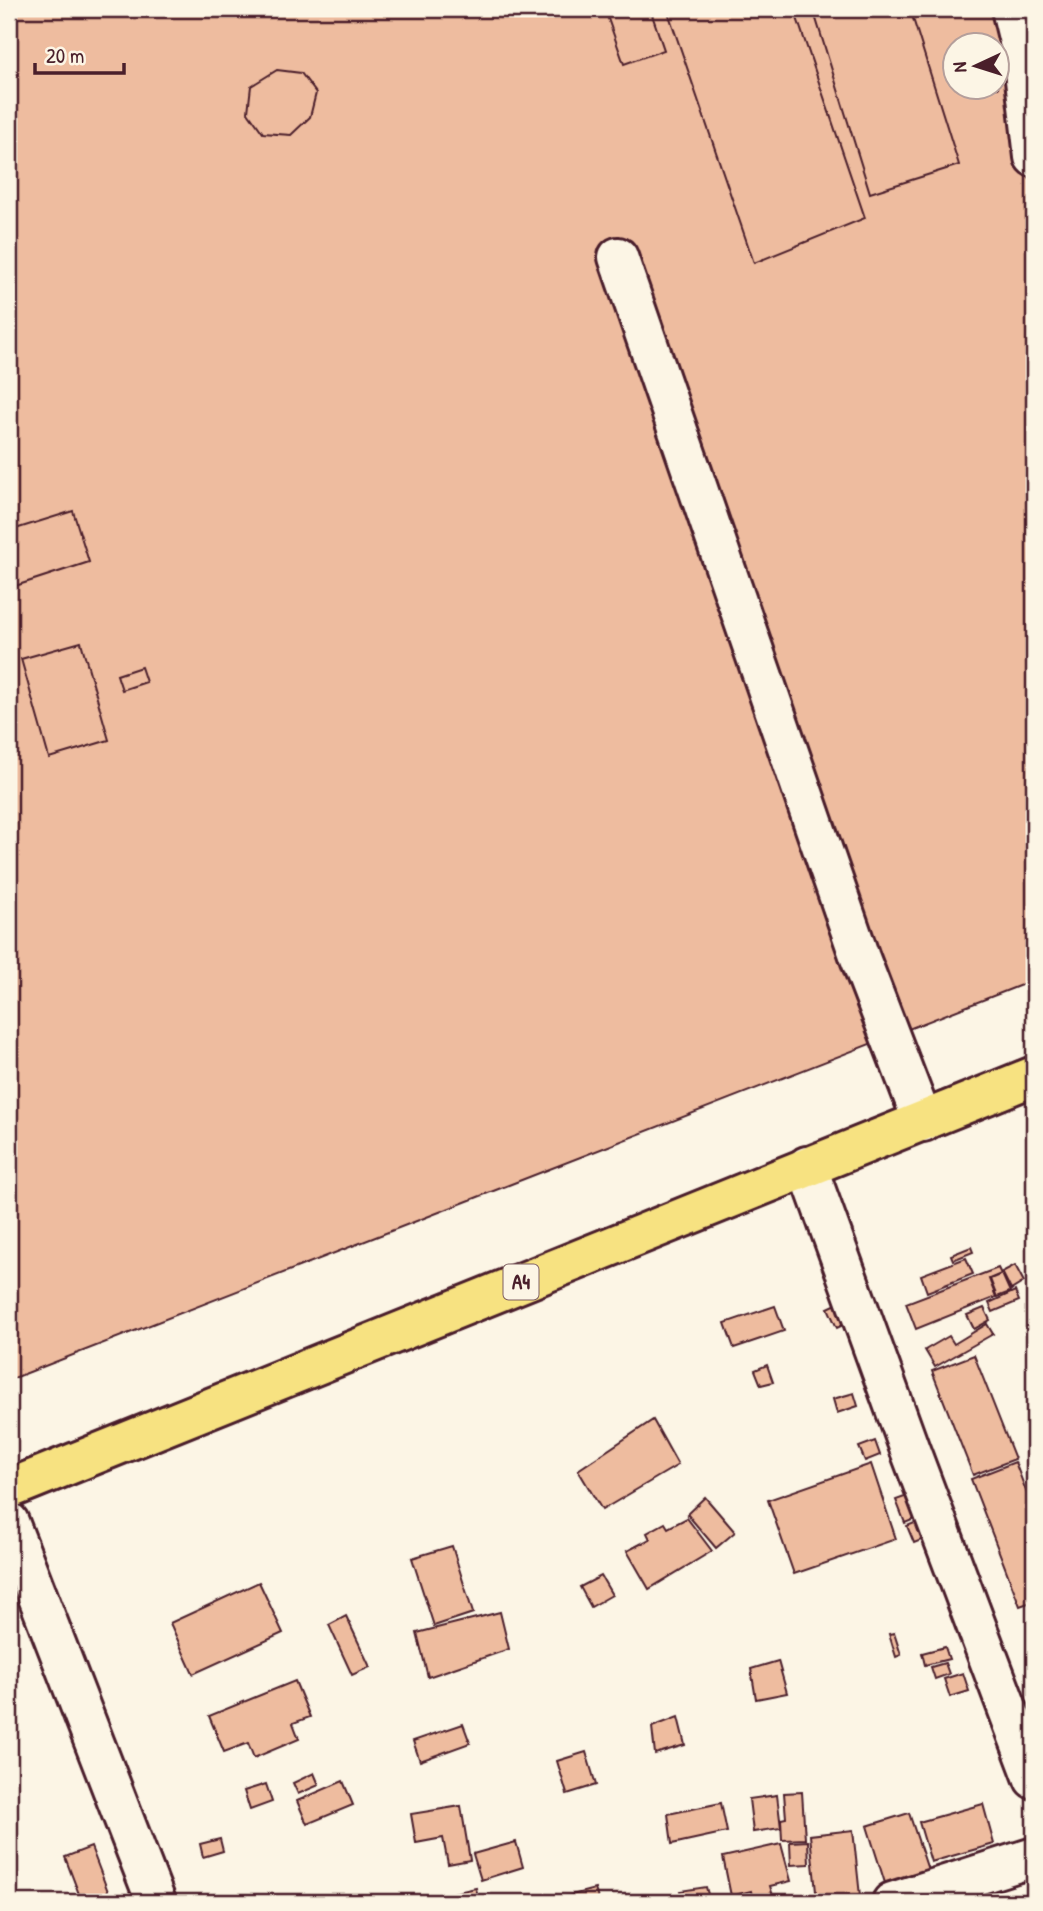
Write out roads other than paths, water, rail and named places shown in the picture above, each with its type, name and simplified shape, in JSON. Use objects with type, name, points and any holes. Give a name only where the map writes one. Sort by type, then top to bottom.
[{"type":"highway","name":"A4","points":[[9,1489],[1034,1076]]},
{"type":"street","points":[[1011,9],[1022,54],[1034,157]]},
{"type":"street","points":[[618,257],[860,958],[923,1122]]},
{"type":"street","points":[[807,1166],[1034,1779]]},
{"type":"street","points":[[9,1522],[156,1902]]},
{"type":"street","points":[[892,1902],[1034,1857]]}]
